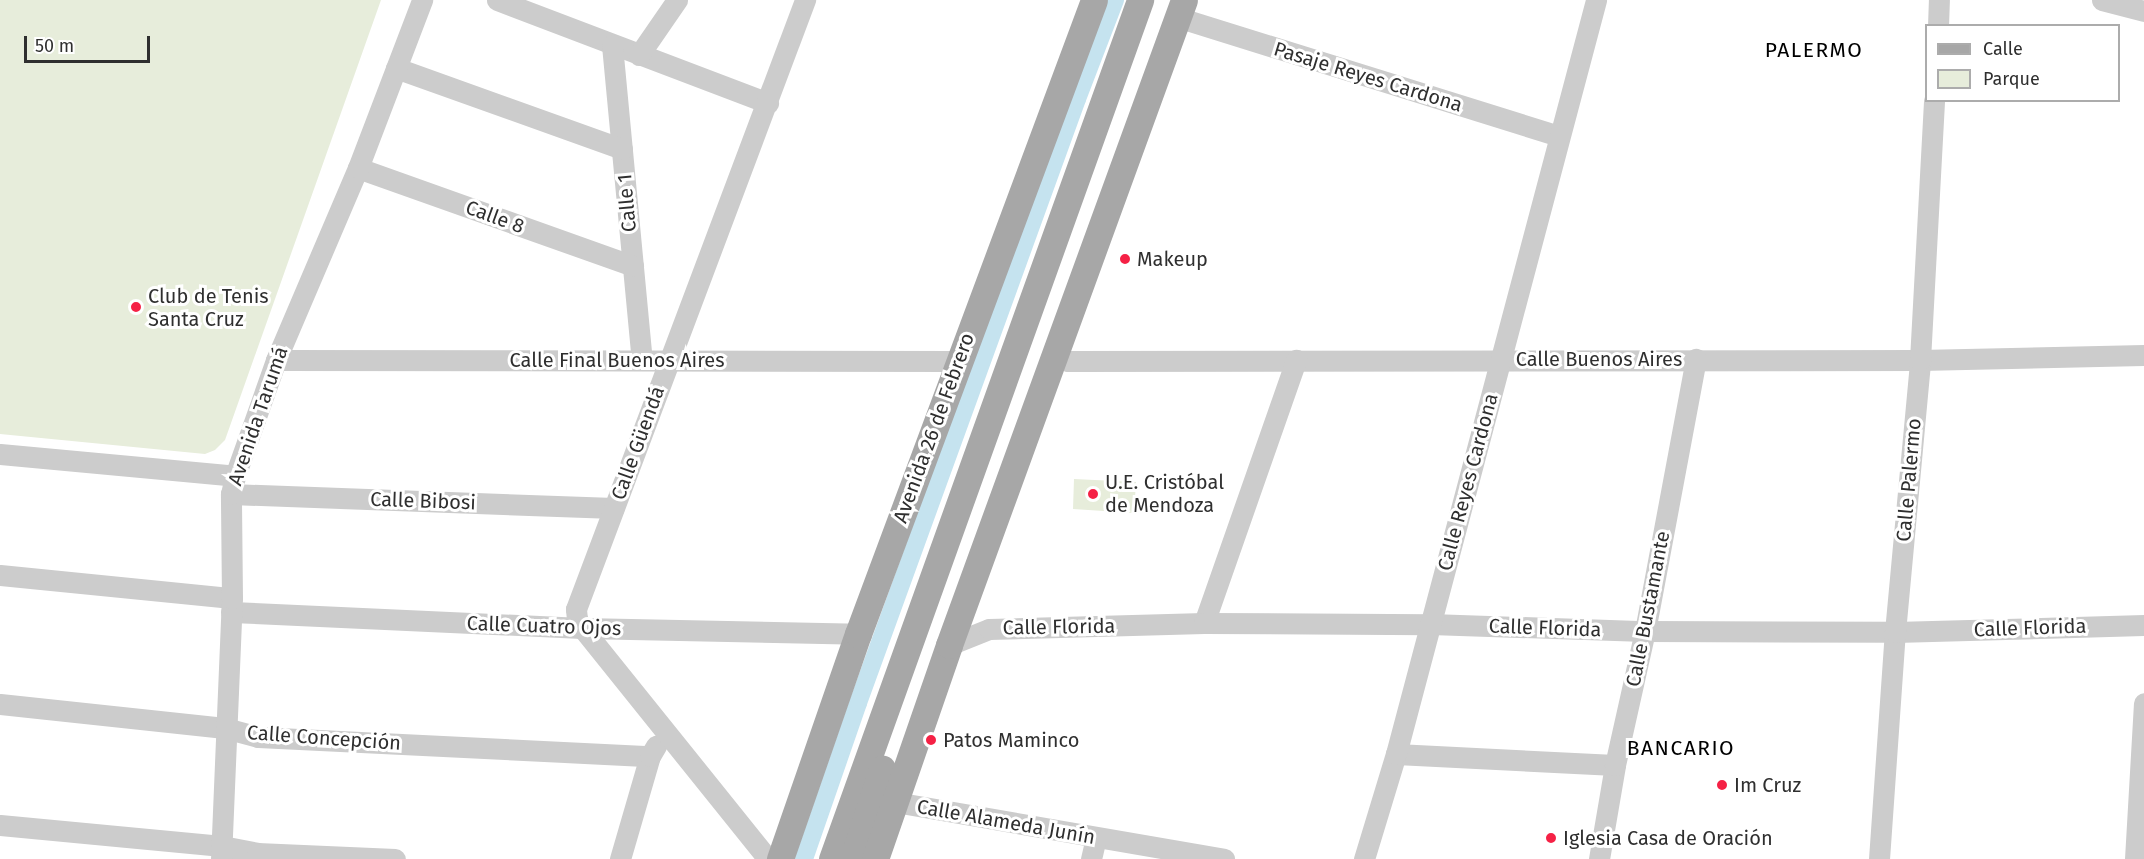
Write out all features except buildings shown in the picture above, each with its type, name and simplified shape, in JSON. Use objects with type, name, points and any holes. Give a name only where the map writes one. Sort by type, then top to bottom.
[{"type":"main road","name":"Avenida 26 de Febrero","points":[[772,852],[858,634],[1094,0]]},
{"type":"main road","points":[[832,859],[1140,0]]},
{"type":"main road","points":[[875,859],[949,645],[1055,357],[1173,6]]},
{"type":"main road","points":[[853,859],[876,785],[1173,6]]},
{"type":"street","name":"Avenida Tarumá","points":[[222,852],[233,485],[276,360],[358,168],[422,0]]},
{"type":"street","points":[[497,0],[768,103]]},
{"type":"street","points":[[639,55],[677,0]]},
{"type":"street","name":"Calle Güendá","points":[[582,628],[577,620],[576,609],[667,361],[768,103],[805,0]]},
{"type":"street","name":"Calle Reyes Cardona","points":[[1364,859],[1396,754],[1596,0]]},
{"type":"street","points":[[1938,24],[1939,0]]},
{"type":"street","points":[[2102,0],[2144,12]]},
{"type":"street","points":[[2144,2],[2144,7]]},
{"type":"street","name":"Pasaje Reyes Cardona","points":[[1173,6],[1559,136]]},
{"type":"street","name":"Calle 1","points":[[612,45],[642,360]]},
{"type":"street","points":[[396,68],[622,149]]},
{"type":"street","name":"Calle Palermo","points":[[1879,859],[1895,632],[1920,360],[1934,102]]},
{"type":"street","name":"Calle 8","points":[[358,168],[633,266]]},
{"type":"street","name":"Calle Buenos Aires","points":[[1055,357],[1068,361],[1920,360],[2144,355]]},
{"type":"street","name":"Calle Bustamante","points":[[1599,859],[1615,765],[1645,631],[1696,359]]},
{"type":"street","name":"Calle Final Buenos Aires","points":[[276,360],[958,361]]},
{"type":"street","points":[[1204,623],[1296,360]]},
{"type":"street","name":"Calle Bibosi","points":[[0,454],[233,485],[614,508]]},
{"type":"street","name":"Calle Cuatro Ojos","points":[[0,575],[231,605],[582,628],[858,634]]},
{"type":"street","name":"Calle Florida","points":[[949,645],[989,629],[1204,623],[1430,624],[1645,631],[1895,632],[2144,624]]},
{"type":"street","points":[[582,628],[664,732],[772,852]]},
{"type":"street","points":[[2134,859],[2144,703]]},
{"type":"street","name":"Calle Concepción","points":[[0,704],[225,728],[258,737],[650,756]]},
{"type":"street","points":[[620,859],[650,756],[664,732]]},
{"type":"street","points":[[1396,754],[1615,765]]},
{"type":"street","name":"Calle Alameda Junín","points":[[895,802],[1224,859]]},
{"type":"street","points":[[0,825],[222,852],[395,859]]},
{"type":"street","points":[[1091,859],[1096,838]]},
{"type":"green space","name":"Club de Tenis Santa Cruz","points":[[0,0],[381,0],[225,440],[215,450],[205,454],[0,434]]},
{"type":"green space","points":[[1074,479],[1136,482],[1134,513],[1073,509]]},
{"type":"waterway","points":[[804,859],[858,703],[1115,0]]},
{"type":"place","name":"Makeup","points":[[1125,259]]},
{"type":"place","name":"Club de Tenis Santa Cruz","points":[[136,307]]},
{"type":"place","name":"U.E. Cristóbal de Mendoza","points":[[1093,494]]},
{"type":"place","name":"Patos Maminco","points":[[931,740]]},
{"type":"place","name":"Im Cruz","points":[[1722,785]]},
{"type":"place","name":"Iglesia Casa de Oración","points":[[1551,838]]},
{"type":"district","name":"PALERMO","points":[[1814,50]]},
{"type":"district","name":"BANCARIO","points":[[1681,748]]}]
